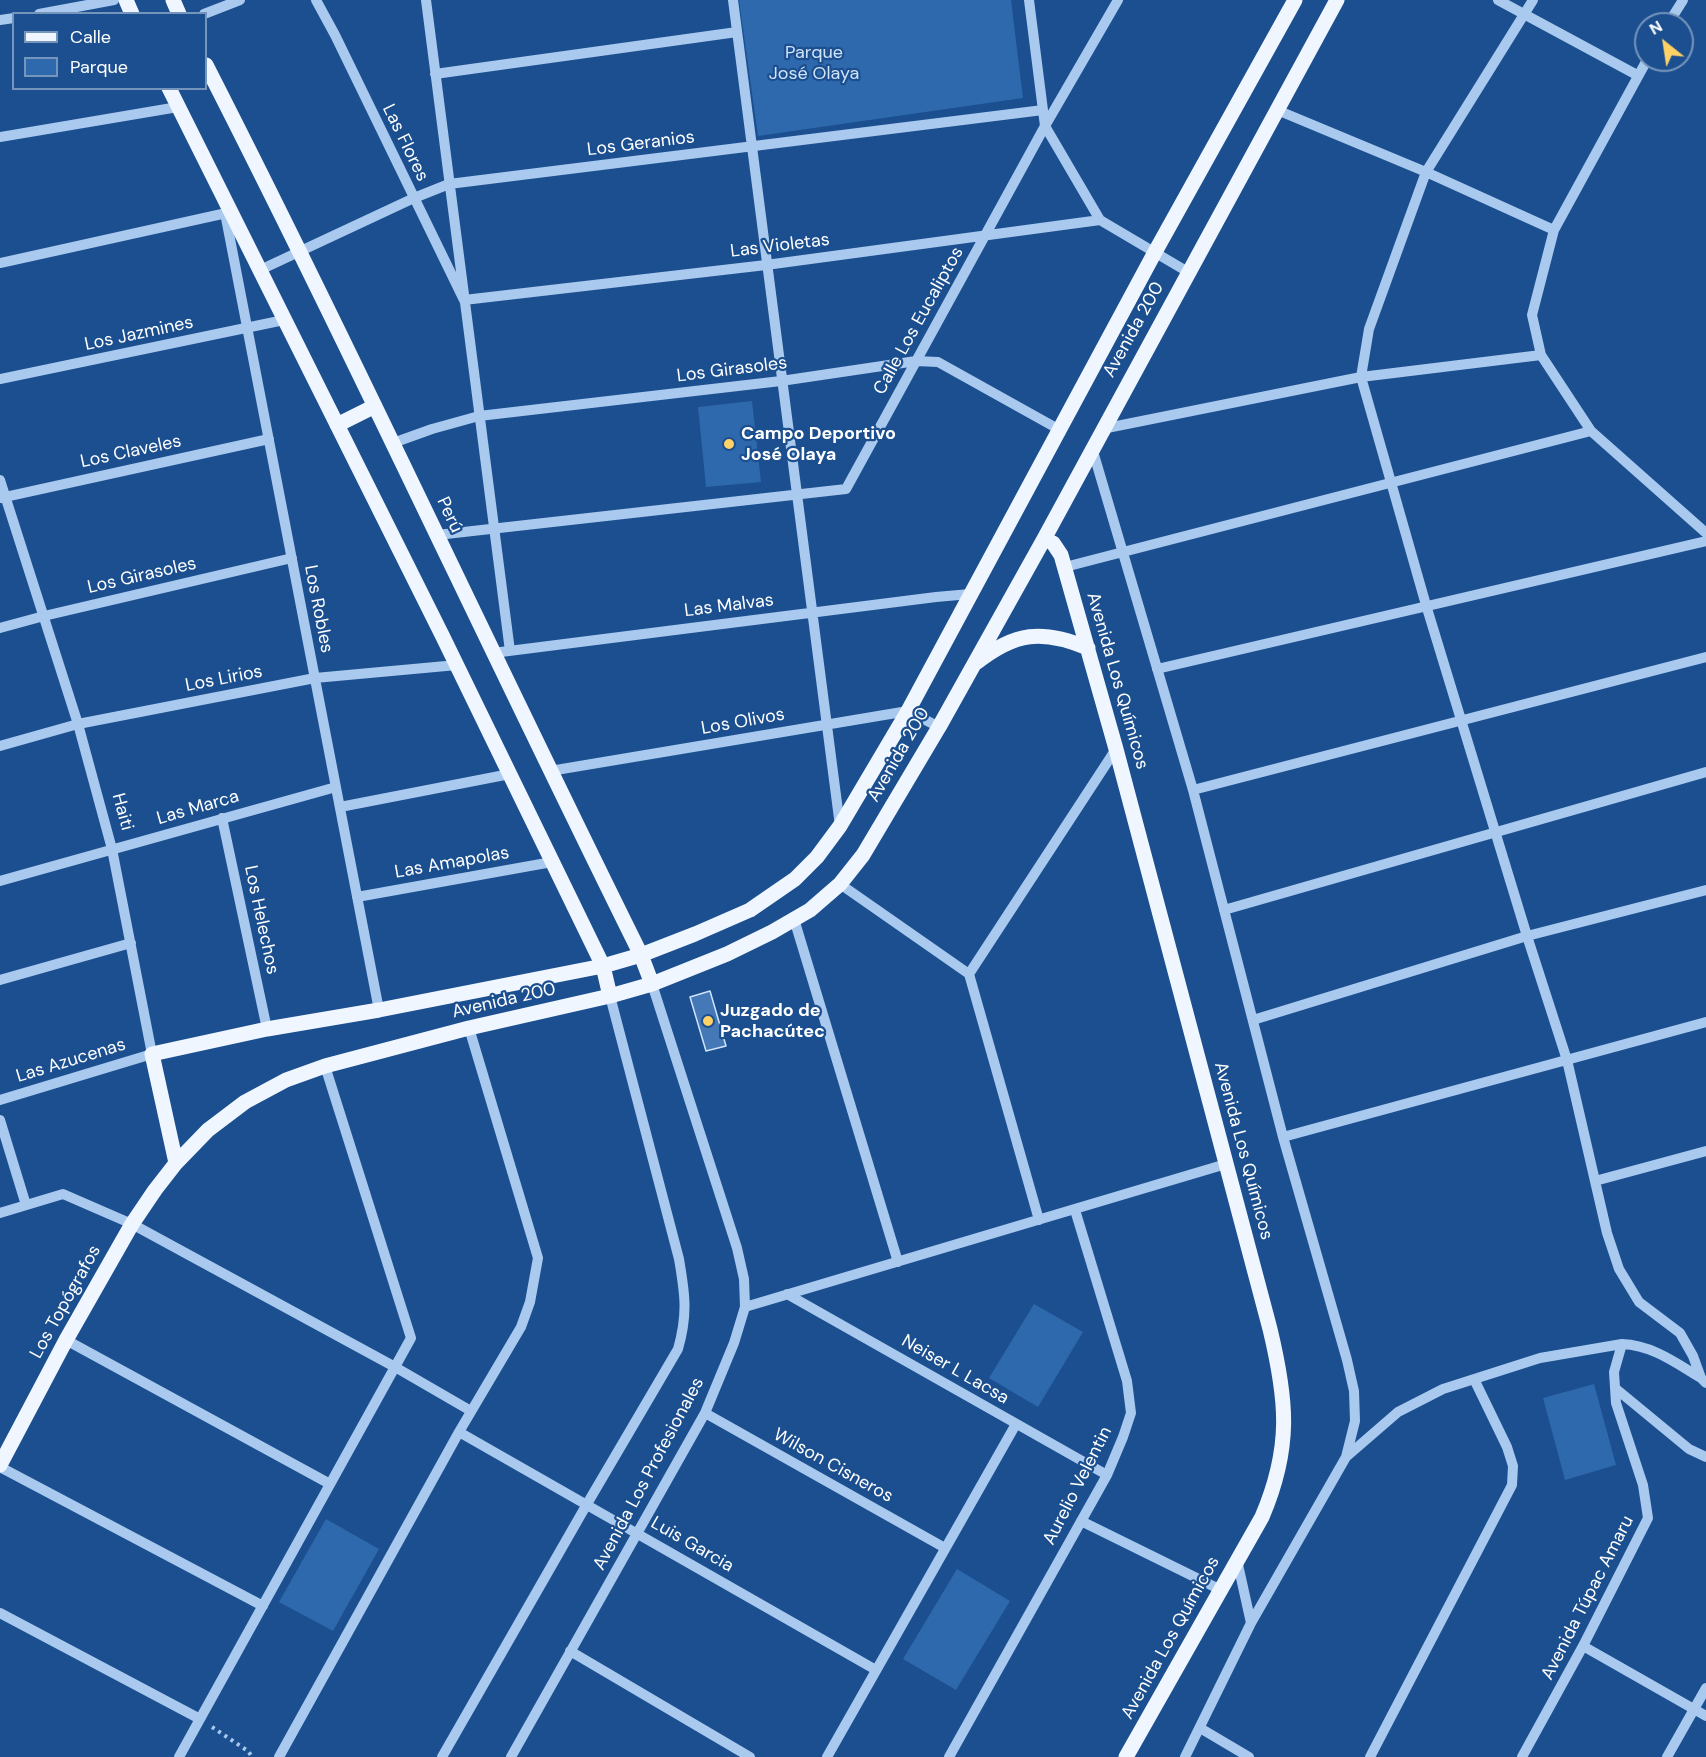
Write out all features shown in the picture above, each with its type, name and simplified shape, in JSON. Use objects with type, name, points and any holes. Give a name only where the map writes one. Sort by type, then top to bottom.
[{"type":"main road","name":"Avenida 200","points":[[152,1054],[267,1029],[379,1010],[603,966],[641,955],[750,910],[795,879],[817,857],[840,826],[908,711],[1155,252],[1295,0]]},
{"type":"main road","name":"Avenida 200","points":[[176,1162],[208,1130],[245,1102],[286,1080],[325,1066],[469,1028],[610,996],[652,984],[726,954],[772,932],[810,910],[840,885],[863,855],[939,727],[1337,0]]},
{"type":"main road","name":"Perú","points":[[207,67],[301,253],[438,535],[550,771],[641,955],[652,984]]},
{"type":"main road","points":[[170,90],[228,213],[260,270],[338,425],[510,774],[603,966],[610,996]]},
{"type":"main road","points":[[338,425],[375,406]]},
{"type":"main road","name":"Avenida Los Químicos","points":[[1044,538],[1053,543],[1061,555],[1116,749],[1280,1373],[1285,1424],[1282,1455],[1262,1517],[1126,1757]]},
{"type":"main road","points":[[971,667],[995,649],[1017,639],[1041,635],[1065,639],[1088,648]]},
{"type":"main road","name":"Haiti","points":[[152,1054],[176,1162]]},
{"type":"main road","name":"Los Topógrafos","points":[[0,1466],[66,1340],[132,1224],[176,1162]]},
{"type":"street","points":[[50,12],[114,0]]},
{"type":"street","points":[[207,13],[240,0]]},
{"type":"street","name":"Las Flores","points":[[316,0],[464,300]]},
{"type":"street","points":[[426,0],[510,651]]},
{"type":"street","points":[[733,0],[840,826]]},
{"type":"street","points":[[1029,0],[1045,126],[1100,220],[1188,272]]},
{"type":"street","name":"Calle Los Eucaliptos","points":[[438,535],[846,489],[1045,126],[1118,0]]},
{"type":"street","points":[[1498,0],[1637,75]]},
{"type":"street","points":[[1533,0],[1426,172],[1369,329],[1361,377],[1426,605],[1567,1060],[1607,1233],[1619,1269],[1639,1302],[1680,1334],[1703,1380]]},
{"type":"street","points":[[435,74],[737,32]]},
{"type":"street","points":[[1639,72],[1554,230],[1532,315],[1542,355],[1591,431],[1706,532]]},
{"type":"street","points":[[0,136],[178,107]]},
{"type":"street","name":"Los Geranios","points":[[260,270],[449,184],[1043,110]]},
{"type":"street","points":[[1277,110],[1426,172],[1554,230]]},
{"type":"street","points":[[0,263],[228,213]]},
{"type":"street","name":"Los Robles","points":[[228,213],[379,1010]]},
{"type":"street","name":"Las Violetas","points":[[464,300],[766,265],[1100,220]]},
{"type":"street","name":"Los Jazmines","points":[[0,379],[284,320]]},
{"type":"street","points":[[1102,429],[1361,377],[1542,355]]},
{"type":"street","name":"Los Girasoles","points":[[393,443],[479,416],[781,381],[916,361],[938,362],[1060,430]]},
{"type":"street","points":[[1065,567],[1591,431]]},
{"type":"street","name":"Los Claveles","points":[[2,497],[269,439]]},
{"type":"street","points":[[1092,448],[1192,790],[1283,1137],[1354,1391],[1355,1420],[1346,1457],[1251,1623],[1185,1757]]},
{"type":"street","name":"Haiti","points":[[0,480],[2,497],[44,616],[78,724],[112,849],[152,1054]]},
{"type":"street","points":[[1157,669],[1706,541]]},
{"type":"street","name":"Los Girasoles","points":[[0,628],[292,558]]},
{"type":"street","name":"Las Malvas","points":[[494,653],[970,594]]},
{"type":"street","points":[[1192,790],[1706,657]]},
{"type":"street","name":"Los Lirios","points":[[0,746],[78,724],[315,678],[457,665]]},
{"type":"street","points":[[908,711],[939,727]]},
{"type":"street","name":"Los Olivos","points":[[550,771],[908,711]]},
{"type":"street","points":[[969,974],[1116,749]]},
{"type":"street","points":[[1224,909],[1706,772]]},
{"type":"street","points":[[340,807],[510,774]]},
{"type":"street","name":"Las Marca","points":[[0,881],[336,787]]},
{"type":"street","name":"Los Helechos","points":[[222,818],[267,1029]]},
{"type":"street","name":"Las Amapolas","points":[[357,897],[552,862]]},
{"type":"street","points":[[840,885],[969,974],[1039,1220]]},
{"type":"street","points":[[1253,1020],[1527,936],[1706,890]]},
{"type":"street","points":[[794,919],[898,1262]]},
{"type":"street","points":[[0,980],[131,943]]},
{"type":"street","name":"Avenida Los Profesionales","points":[[511,1757],[705,1413],[734,1343],[745,1307],[744,1279],[737,1248],[652,984]]},
{"type":"street","name":"Avenida Los Profesionales","points":[[442,1757],[678,1349],[685,1324],[685,1296],[679,1259],[610,996]]},
{"type":"street","points":[[1283,1137],[1706,1022]]},
{"type":"street","points":[[279,1757],[459,1432],[521,1327],[532,1292],[538,1258],[469,1028]]},
{"type":"street","name":"Las Azucenas","points":[[0,1100],[152,1054]]},
{"type":"street","points":[[179,1757],[411,1338],[325,1066]]},
{"type":"street","points":[[0,1120],[26,1205]]},
{"type":"street","points":[[1595,1181],[1706,1151]]},
{"type":"street","points":[[745,1307],[1226,1164]]},
{"type":"street","points":[[0,1213],[63,1194],[132,1224],[395,1367],[471,1411]]},
{"type":"street","name":"Aurelio Velentin","points":[[949,1757],[1107,1475],[1131,1413],[1127,1381],[1075,1210]]},
{"type":"street","name":"Neiser L Lacsa","points":[[788,1294],[1107,1475]]},
{"type":"street","points":[[66,1340],[330,1484]]},
{"type":"street","name":"Avenida Túpac Amaru","points":[[1522,1757],[1583,1646],[1648,1518],[1643,1485],[1616,1403],[1614,1372],[1622,1344]]},
{"type":"street","points":[[1346,1457],[1398,1412],[1443,1389],[1540,1358],[1632,1344],[1658,1353],[1703,1380]]},
{"type":"street","points":[[1370,1757],[1512,1485],[1513,1466],[1507,1447],[1474,1379]]},
{"type":"street","points":[[1615,1388],[1689,1449],[1706,1457]]},
{"type":"street","name":"Wilson Cisneros","points":[[705,1413],[945,1548]]},
{"type":"street","points":[[826,1757],[1016,1424]]},
{"type":"street","name":"Luis Garcia","points":[[459,1432],[638,1532],[876,1670]]},
{"type":"street","points":[[0,1466],[263,1606]]},
{"type":"street","points":[[1081,1521],[1221,1590]]},
{"type":"street","points":[[1237,1560],[1251,1623]]},
{"type":"street","points":[[0,1613],[200,1719]]},
{"type":"street","points":[[1583,1646],[1706,1716]]},
{"type":"street","points":[[570,1651],[750,1757]]},
{"type":"street","points":[[1667,1757],[1706,1688]]},
{"type":"street","points":[[1200,1728],[1249,1757]]},
{"type":"path","points":[[200,1719],[248,1751],[252,1757]]},
{"type":"green space","name":"Parque José Olaya","points":[[739,0],[1011,0],[1023,98],[758,136]]},
{"type":"green space","name":"Campo Deportivo José Olaya","points":[[752,401],[761,482],[706,487],[698,407]]},
{"type":"green space","points":[[1034,1304],[1083,1332],[1038,1407],[989,1378]]},
{"type":"green space","points":[[1594,1384],[1616,1465],[1565,1480],[1543,1398]]},
{"type":"green space","points":[[326,1519],[379,1549],[333,1631],[279,1602]]},
{"type":"green space","points":[[957,1569],[1010,1601],[956,1690],[903,1659]]},
{"type":"building","name":"Juzgado de Pachacútec","points":[[710,991],[726,1046],[706,1051],[690,997]]},
{"type":"place","name":"Campo Deportivo José Olaya","points":[[729,444]]},
{"type":"place","name":"Juzgado de Pachacútec","points":[[708,1021]]}]
